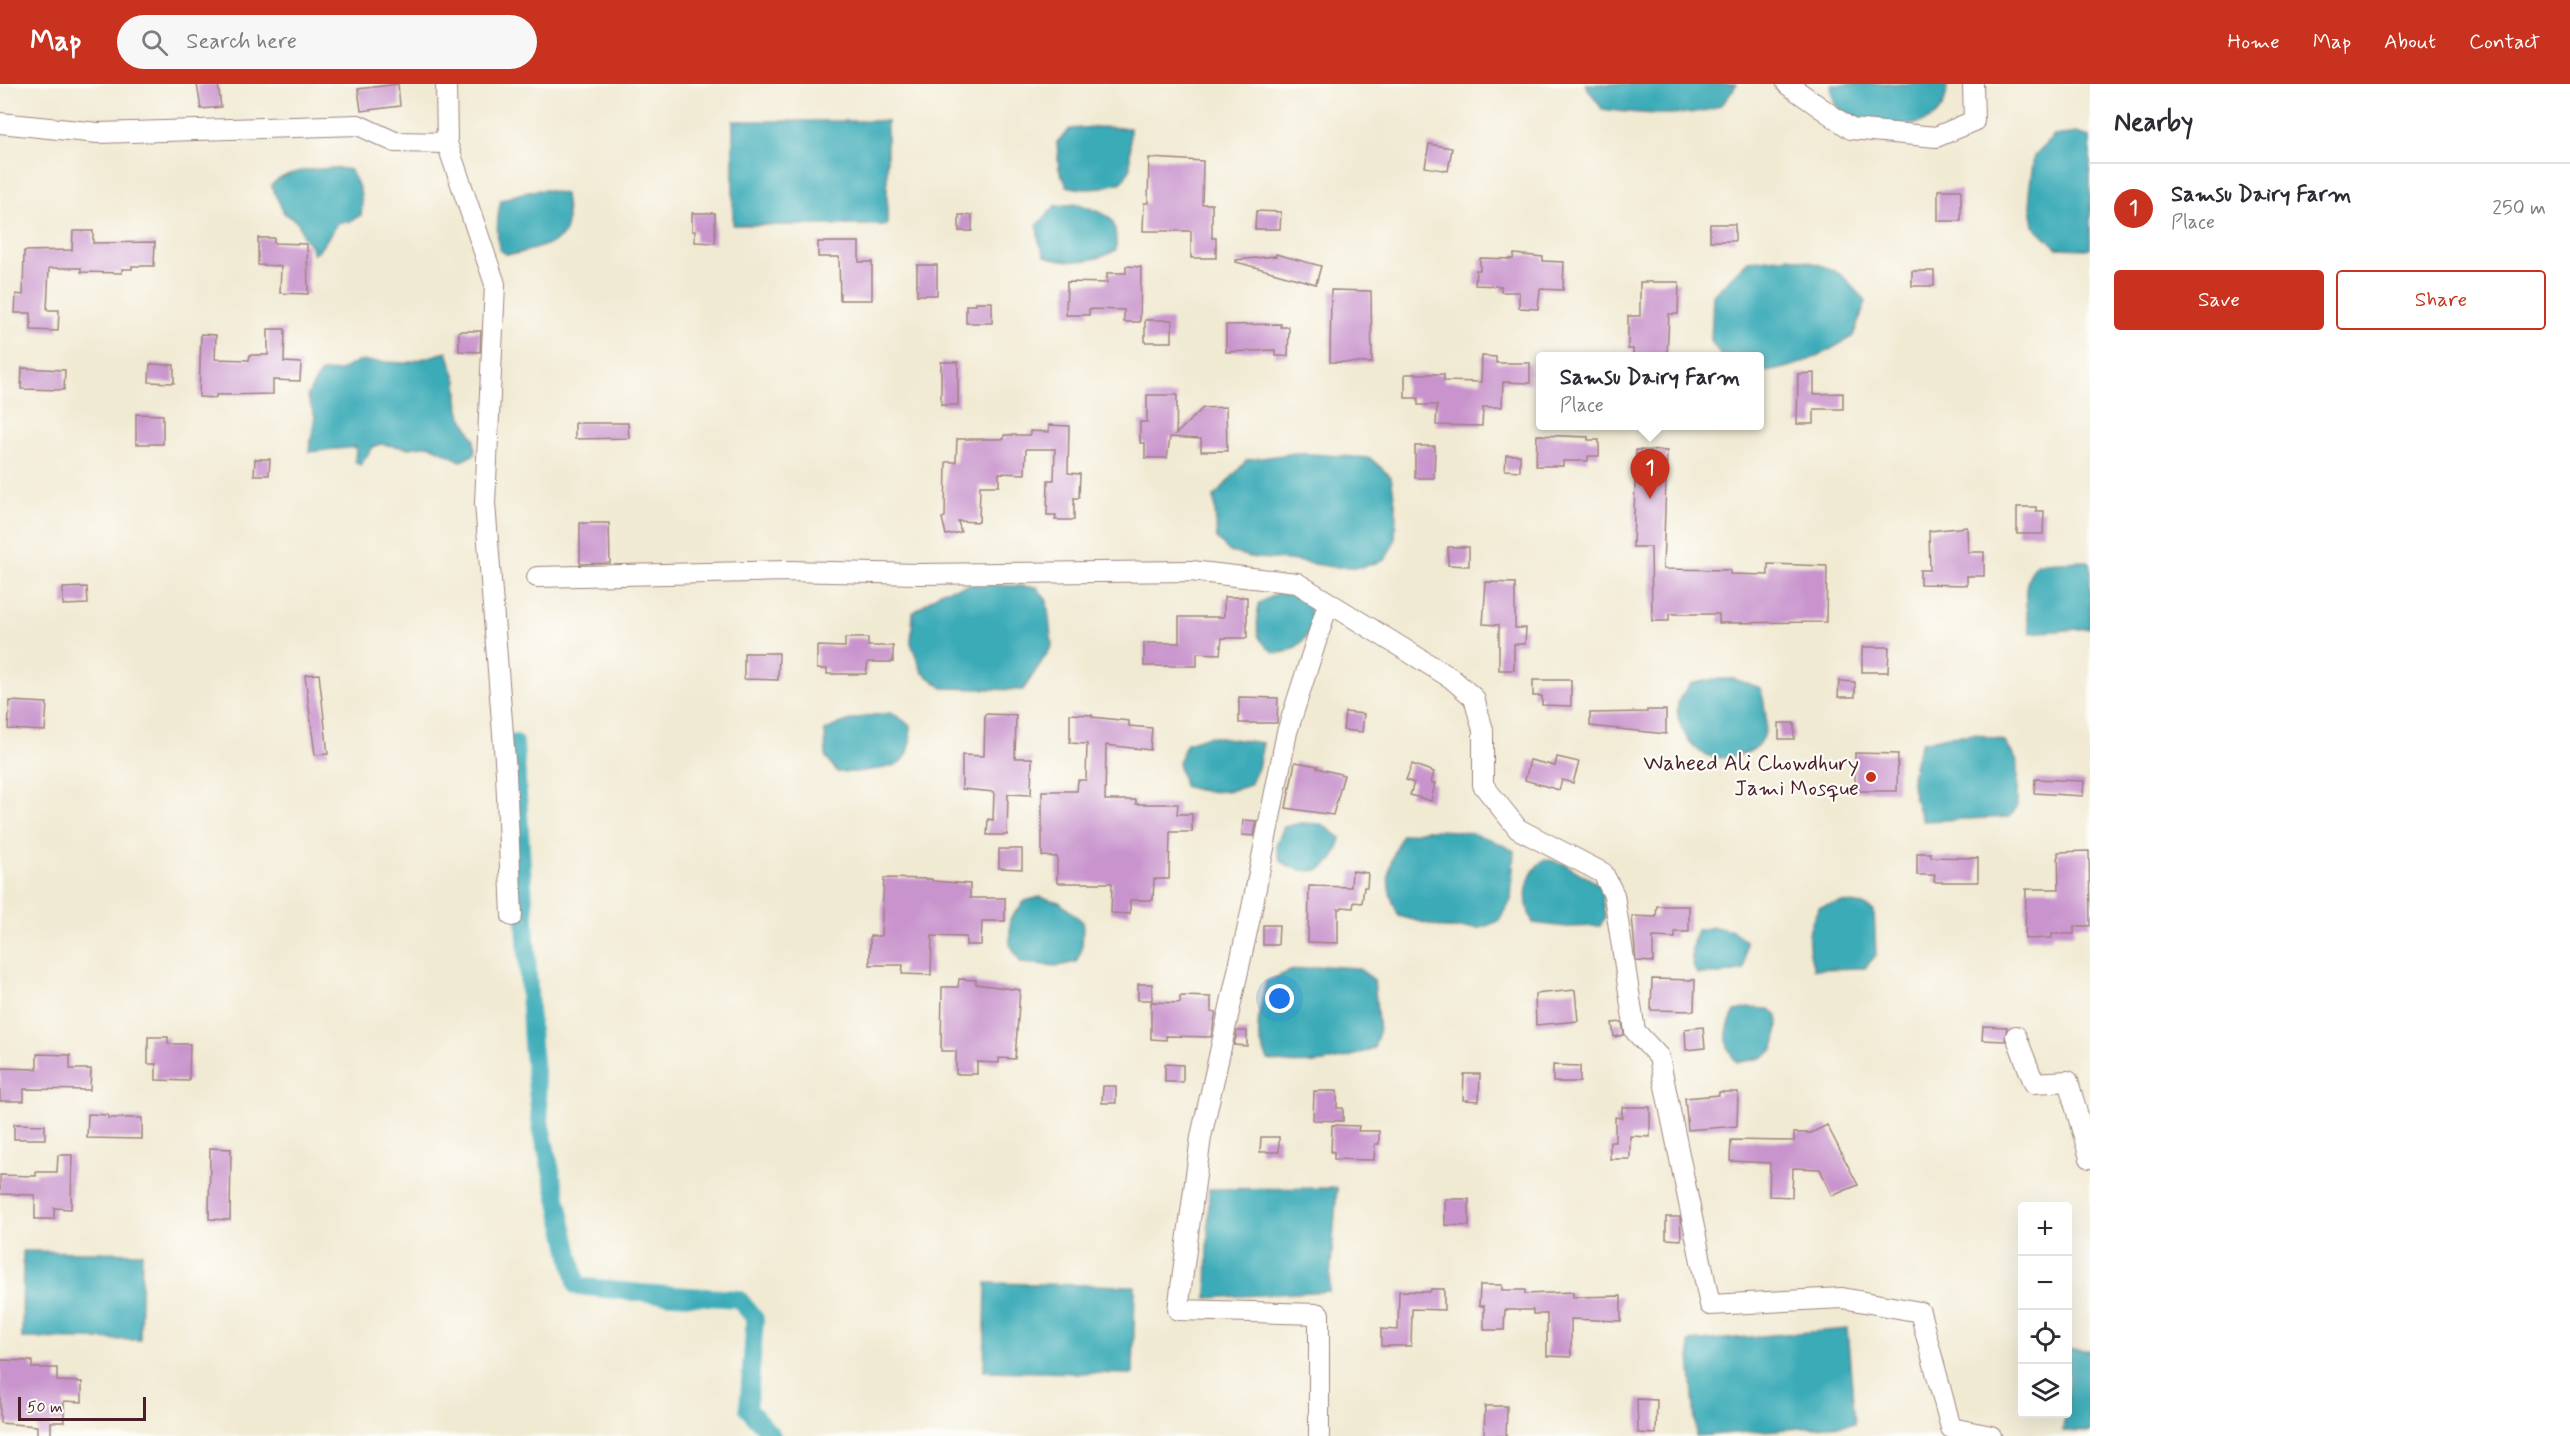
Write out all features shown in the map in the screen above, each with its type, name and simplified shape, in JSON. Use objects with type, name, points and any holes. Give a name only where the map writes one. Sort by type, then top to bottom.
[{"type":"street","points":[[446,84],[447,143],[495,284],[485,503],[506,773],[512,916]]},
{"type":"street","points":[[1787,84],[1851,129],[1936,137],[1974,121],[1973,84]]},
{"type":"street","points":[[0,123],[98,133],[358,125],[395,142],[447,143]]},
{"type":"street","points":[[537,577],[787,571],[920,574],[1191,571],[1297,584],[1451,678],[1474,698],[1483,730],[1483,785],[1518,829],[1603,873],[1614,895],[1635,1031],[1659,1057],[1710,1305],[1842,1298],[1920,1312],[1951,1428],[1991,1436]]},
{"type":"street","points":[[1319,1436],[1319,1314],[1178,1310],[1201,1137],[1251,913],[1287,732],[1328,604]]},
{"type":"street","points":[[2016,1036],[2034,1083],[2068,1081],[2090,1158]]},
{"type":"water","points":[[1585,84],[1736,85],[1722,104],[1711,109],[1681,114],[1663,114],[1602,109]]},
{"type":"water","points":[[1831,84],[1947,84],[1947,92],[1942,107],[1929,120],[1905,126],[1890,126],[1863,122],[1843,113],[1835,104]]},
{"type":"water","points":[[733,121],[887,121],[887,225],[733,225]]},
{"type":"water","points":[[1130,128],[1130,169],[1122,182],[1115,184],[1088,189],[1067,186],[1059,169],[1057,142],[1070,129]]},
{"type":"water","points":[[2076,133],[2090,137],[2090,248],[2057,248],[2034,226],[2029,193],[2034,156],[2054,136]]},
{"type":"water","points":[[337,168],[350,170],[356,181],[361,197],[361,215],[349,222],[339,222],[318,252],[313,254],[310,244],[303,237],[298,222],[284,213],[271,185],[294,173]]},
{"type":"water","points":[[546,190],[565,194],[567,225],[565,231],[561,237],[546,245],[517,254],[506,254],[499,249],[498,242],[497,224],[501,200],[528,191]]},
{"type":"water","points":[[1079,204],[1110,218],[1115,229],[1116,250],[1099,258],[1081,261],[1045,256],[1039,241],[1037,226],[1055,206]]},
{"type":"water","points":[[1790,257],[1834,270],[1841,275],[1866,302],[1853,336],[1808,360],[1773,371],[1764,372],[1764,352],[1718,352],[1711,341],[1713,295],[1748,261]]},
{"type":"water","points":[[447,352],[457,381],[459,411],[474,439],[475,454],[461,461],[429,445],[408,448],[380,444],[373,447],[360,465],[355,461],[356,447],[309,452],[315,416],[307,396],[321,372],[340,371],[358,361],[407,363]]},
{"type":"water","points":[[1296,453],[1370,458],[1391,477],[1396,509],[1395,540],[1385,560],[1363,567],[1333,567],[1289,560],[1255,558],[1230,552],[1217,539],[1214,497],[1247,460]]},
{"type":"water","points":[[2090,562],[2090,628],[2030,633],[2026,588],[2031,571],[2037,563]]},
{"type":"water","points":[[973,584],[1037,587],[1047,601],[1052,646],[1023,690],[943,688],[922,672],[911,643],[913,613],[942,591]]},
{"type":"water","points":[[1277,593],[1298,599],[1309,608],[1312,620],[1301,643],[1290,650],[1278,653],[1268,648],[1259,637],[1257,625],[1258,604]]},
{"type":"water","points":[[1714,679],[1734,679],[1761,688],[1766,716],[1765,731],[1760,743],[1748,752],[1723,758],[1713,757],[1698,750],[1682,728],[1677,711],[1681,696],[1690,684]]},
{"type":"water","points":[[892,713],[910,725],[910,746],[904,760],[882,769],[837,772],[826,757],[825,731],[857,718]]},
{"type":"water","points":[[1976,734],[2004,741],[2017,761],[2017,807],[2009,817],[1923,821],[1912,781],[1922,742],[1948,736]]},
{"type":"water","points":[[1208,736],[1263,743],[1258,768],[1250,785],[1217,792],[1184,786],[1178,762],[1187,743]]},
{"type":"water","points":[[1301,823],[1321,824],[1341,838],[1331,861],[1321,869],[1306,871],[1297,869],[1285,864],[1279,858],[1276,845],[1284,827]]},
{"type":"water","points":[[1425,830],[1471,833],[1514,851],[1511,900],[1499,921],[1481,928],[1444,928],[1399,916],[1390,894],[1388,875],[1393,856],[1402,835]]},
{"type":"water","points":[[1545,859],[1564,864],[1600,885],[1605,917],[1600,926],[1567,927],[1533,923],[1527,905],[1527,888],[1533,872]]},
{"type":"water","points":[[1040,897],[1059,902],[1083,922],[1082,949],[1076,962],[1058,966],[1021,963],[1010,944],[1010,919],[1025,901]]},
{"type":"water","points":[[1843,902],[1863,905],[1874,911],[1876,955],[1865,968],[1814,969],[1809,937],[1815,916],[1819,907]]},
{"type":"water","points":[[1714,927],[1733,931],[1746,941],[1744,970],[1722,974],[1697,974],[1692,952],[1697,930]]},
{"type":"water","points":[[1324,966],[1358,968],[1374,980],[1379,1032],[1374,1048],[1348,1057],[1322,1062],[1295,1063],[1268,1060],[1258,1030],[1259,1013],[1266,982],[1290,971]]},
{"type":"water","points":[[1749,1008],[1769,1009],[1778,1016],[1777,1038],[1775,1045],[1766,1055],[1737,1062],[1727,1044],[1727,1031],[1735,1011]]},
{"type":"water","points":[[1337,1188],[1329,1291],[1207,1298],[1209,1189]]},
{"type":"water","points":[[23,1251],[142,1253],[140,1340],[22,1338]]},
{"type":"water","points":[[986,1283],[1135,1286],[1133,1374],[984,1371]]},
{"type":"water","points":[[1847,1329],[1855,1424],[1696,1436],[1689,1342]]},
{"type":"water","points":[[2072,1349],[2090,1350],[2090,1432],[2063,1431],[2064,1418],[2072,1418]]},
{"type":"building","points":[[197,84],[218,84],[221,107],[201,109]]},
{"type":"building","points":[[398,84],[400,106],[361,111],[358,89]]},
{"type":"building","points":[[1429,144],[1452,148],[1448,171],[1425,167]]},
{"type":"building","points":[[1149,158],[1203,161],[1202,204],[1212,204],[1212,238],[1216,238],[1216,258],[1191,258],[1191,231],[1143,231],[1144,203],[1148,203]]},
{"type":"building","points":[[1938,190],[1961,190],[1961,221],[1938,221]]},
{"type":"building","points":[[1256,211],[1281,212],[1280,229],[1255,229]]},
{"type":"building","points":[[692,213],[715,213],[715,243],[695,242],[695,231],[692,231]]},
{"type":"building","points":[[959,215],[972,215],[972,231],[959,231]]},
{"type":"building","points":[[1710,224],[1735,224],[1735,241],[1710,241]]},
{"type":"building","points":[[73,231],[93,231],[93,243],[155,242],[154,266],[132,266],[132,269],[122,269],[122,273],[81,272],[81,268],[49,268],[47,310],[59,310],[58,331],[31,330],[31,313],[15,313],[16,294],[23,295],[24,251],[72,250]]},
{"type":"building","points":[[258,238],[274,238],[274,243],[307,244],[308,294],[280,293],[281,266],[258,265]]},
{"type":"building","points":[[818,242],[859,242],[859,262],[872,262],[872,300],[840,300],[839,257],[818,257]]},
{"type":"building","points":[[1276,254],[1321,266],[1316,284],[1236,262],[1236,260],[1276,256]]},
{"type":"building","points":[[1514,254],[1543,257],[1543,261],[1564,262],[1563,290],[1540,289],[1538,309],[1519,308],[1519,292],[1501,292],[1501,286],[1475,285],[1476,270],[1480,270],[1480,258],[1513,259]]},
{"type":"building","points":[[917,265],[937,265],[937,295],[917,295]]},
{"type":"building","points":[[1126,266],[1141,267],[1140,322],[1124,322],[1124,310],[1089,309],[1089,315],[1066,315],[1067,282],[1107,283],[1107,273],[1126,273]]},
{"type":"building","points":[[1912,271],[1934,271],[1934,286],[1912,286]]},
{"type":"building","points":[[1640,282],[1679,282],[1678,314],[1669,314],[1667,352],[1633,352],[1633,349],[1628,349],[1628,316],[1640,316]]},
{"type":"building","points":[[1331,290],[1371,291],[1372,363],[1330,362]]},
{"type":"building","points":[[976,302],[992,302],[992,323],[966,323],[966,305],[976,305]]},
{"type":"building","points":[[1145,320],[1172,320],[1172,342],[1145,342]]},
{"type":"building","points":[[1281,324],[1280,327],[1289,329],[1288,356],[1275,356],[1275,350],[1226,352],[1226,325]]},
{"type":"building","points":[[268,329],[285,329],[284,362],[301,363],[300,381],[273,380],[273,394],[199,397],[201,334],[216,335],[215,359],[249,360],[250,355],[268,355]]},
{"type":"building","points":[[459,331],[481,331],[480,352],[459,351]]},
{"type":"building","points":[[1482,356],[1496,357],[1496,363],[1530,363],[1530,383],[1503,382],[1502,407],[1483,407],[1482,426],[1436,425],[1437,405],[1418,405],[1418,398],[1405,398],[1405,374],[1444,374],[1444,381],[1481,382]]},
{"type":"building","points":[[941,362],[958,362],[958,405],[941,405]]},
{"type":"building","points":[[150,364],[174,365],[174,383],[149,382]]},
{"type":"building","points":[[22,368],[65,370],[64,390],[21,389]]},
{"type":"building","points":[[1814,373],[1814,394],[1843,393],[1843,409],[1814,409],[1814,424],[1797,424],[1798,374]]},
{"type":"building","points":[[1147,395],[1177,395],[1176,434],[1203,408],[1226,407],[1227,451],[1201,451],[1201,439],[1170,437],[1167,458],[1145,458],[1145,443],[1140,443],[1140,422],[1147,422]]},
{"type":"building","points":[[136,414],[163,415],[163,444],[136,444]]},
{"type":"building","points":[[575,423],[628,423],[629,438],[575,439]]},
{"type":"building","points":[[1049,425],[1069,426],[1068,473],[1080,474],[1079,498],[1074,498],[1074,520],[1055,520],[1056,515],[1047,515],[1048,480],[1054,480],[1055,449],[1026,449],[1025,474],[999,473],[999,486],[980,486],[979,522],[958,521],[961,532],[946,535],[942,518],[945,517],[946,462],[956,462],[957,439],[1004,439],[1004,435],[1030,435],[1030,431],[1049,432]]},
{"type":"building","points":[[1537,435],[1588,437],[1588,440],[1599,440],[1599,456],[1588,456],[1588,461],[1563,461],[1563,466],[1536,466]]},
{"type":"building","points":[[1415,446],[1435,446],[1434,478],[1415,478]]},
{"type":"building","points":[[1636,450],[1667,451],[1663,569],[1730,570],[1730,574],[1768,575],[1768,564],[1827,566],[1826,622],[1719,623],[1719,614],[1669,614],[1669,621],[1652,621],[1651,547],[1633,547]]},
{"type":"building","points":[[1506,455],[1520,455],[1520,471],[1505,470]]},
{"type":"building","points":[[255,459],[270,459],[269,475],[254,475]]},
{"type":"building","points":[[2017,507],[2036,507],[2036,511],[2044,511],[2043,534],[2017,534]]},
{"type":"building","points":[[580,523],[609,523],[610,563],[580,564]]},
{"type":"building","points":[[1967,527],[1968,552],[1984,552],[1984,576],[1967,576],[1967,585],[1920,584],[1920,570],[1930,570],[1929,531]]},
{"type":"building","points":[[1448,547],[1469,547],[1469,566],[1448,565]]},
{"type":"building","points":[[1486,582],[1515,583],[1515,628],[1526,628],[1525,644],[1514,644],[1514,670],[1499,670],[1499,625],[1483,624]]},
{"type":"building","points":[[87,587],[88,604],[63,605],[63,588]]},
{"type":"building","points":[[1224,597],[1247,597],[1247,638],[1222,638],[1220,654],[1197,653],[1197,666],[1144,666],[1144,643],[1179,643],[1179,617],[1224,617]]},
{"type":"building","points":[[845,638],[868,638],[868,646],[893,646],[893,662],[868,662],[866,674],[827,674],[827,669],[817,669],[817,646],[845,647]]},
{"type":"building","points":[[1862,647],[1889,647],[1888,672],[1862,672]]},
{"type":"building","points":[[744,653],[779,653],[778,680],[744,679]]},
{"type":"building","points":[[319,674],[328,754],[315,755],[305,675]]},
{"type":"building","points":[[1533,680],[1571,680],[1571,706],[1542,705],[1542,696],[1533,696]]},
{"type":"building","points":[[1839,681],[1855,682],[1855,697],[1838,697]]},
{"type":"building","points":[[1239,697],[1278,698],[1277,723],[1239,723]]},
{"type":"building","points":[[10,701],[47,703],[45,731],[8,729]]},
{"type":"building","points":[[1647,710],[1666,710],[1666,734],[1590,726],[1590,713],[1647,712]]},
{"type":"building","points":[[1345,712],[1364,714],[1362,732],[1343,730]]},
{"type":"building","points":[[985,714],[1016,715],[1015,758],[1032,758],[1031,795],[1008,794],[1007,835],[987,835],[988,819],[993,820],[994,792],[962,789],[962,755],[984,756]]},
{"type":"building","points":[[1070,714],[1129,721],[1129,726],[1152,728],[1150,750],[1106,745],[1105,800],[1136,800],[1136,804],[1178,804],[1177,814],[1192,814],[1192,832],[1170,832],[1169,879],[1154,879],[1153,900],[1130,900],[1130,914],[1111,913],[1112,883],[1057,883],[1057,857],[1042,856],[1042,791],[1077,791],[1078,780],[1086,780],[1087,744],[1070,743]]},
{"type":"building","points":[[1779,723],[1794,723],[1794,739],[1779,739]]},
{"type":"building","points":[[1855,753],[1898,754],[1897,791],[1855,791]]},
{"type":"building","points":[[1557,757],[1579,762],[1573,783],[1562,780],[1559,790],[1525,780],[1530,760],[1555,766]]},
{"type":"building","points":[[1295,762],[1318,766],[1317,768],[1344,775],[1333,815],[1286,808]]},
{"type":"building","points":[[1412,764],[1434,772],[1431,783],[1435,783],[1431,801],[1410,795],[1414,783],[1406,780]]},
{"type":"building","points":[[2035,779],[2084,781],[2083,796],[2034,793]]},
{"type":"building","points":[[1243,820],[1257,821],[1254,836],[1242,835]]},
{"type":"building","points":[[999,849],[1022,849],[1022,869],[999,868]]},
{"type":"building","points":[[2089,851],[2090,926],[2074,926],[2074,934],[2052,934],[2052,938],[2025,939],[2026,889],[2059,889],[2058,852]]},
{"type":"building","points":[[1917,853],[1931,853],[1931,857],[1978,858],[1978,882],[1934,882],[1935,875],[1917,875]]},
{"type":"building","points":[[1352,871],[1368,873],[1367,887],[1364,887],[1362,903],[1354,902],[1353,908],[1338,909],[1338,943],[1308,942],[1309,886],[1351,887]]},
{"type":"building","points":[[884,878],[932,879],[932,881],[970,884],[970,898],[1005,898],[1005,921],[982,921],[981,945],[966,945],[966,937],[932,936],[931,975],[902,974],[903,965],[870,965],[870,936],[881,936]]},
{"type":"building","points":[[1657,906],[1689,906],[1689,932],[1675,932],[1675,938],[1653,937],[1653,962],[1636,961],[1632,916],[1656,917]]},
{"type":"building","points":[[1263,925],[1279,925],[1278,945],[1263,945]]},
{"type":"building","points":[[959,979],[976,980],[976,984],[1020,990],[1015,1059],[999,1058],[999,1063],[977,1062],[977,1074],[956,1074],[956,1051],[941,1051],[942,987],[958,987]]},
{"type":"building","points":[[1652,979],[1695,980],[1694,1011],[1651,1010]]},
{"type":"building","points":[[1138,984],[1152,984],[1152,1000],[1138,1000]]},
{"type":"building","points":[[1575,990],[1578,1021],[1536,1025],[1535,994]]},
{"type":"building","points":[[1180,996],[1211,997],[1211,1012],[1216,1012],[1211,1037],[1166,1036],[1166,1040],[1151,1039],[1151,1002],[1180,1003]]},
{"type":"building","points":[[1622,1022],[1624,1035],[1614,1037],[1612,1023]]},
{"type":"building","points":[[1983,1026],[2007,1027],[2005,1041],[1982,1040]]},
{"type":"building","points":[[1703,1027],[1705,1048],[1686,1050],[1685,1029]]},
{"type":"building","points":[[1237,1031],[1247,1031],[1247,1046],[1234,1045]]},
{"type":"building","points":[[148,1037],[168,1037],[168,1044],[190,1044],[189,1081],[156,1080],[156,1064],[148,1064]]},
{"type":"building","points":[[37,1054],[70,1055],[70,1069],[91,1069],[90,1090],[24,1089],[24,1101],[0,1101],[0,1068],[37,1069]]},
{"type":"building","points":[[1165,1064],[1183,1065],[1183,1082],[1165,1082]]},
{"type":"building","points":[[1553,1065],[1580,1066],[1580,1082],[1553,1082]]},
{"type":"building","points":[[1464,1074],[1480,1074],[1479,1101],[1463,1100]]},
{"type":"building","points":[[1103,1086],[1116,1086],[1116,1103],[1102,1103]]},
{"type":"building","points":[[1314,1091],[1337,1091],[1337,1108],[1343,1108],[1343,1121],[1313,1120]]},
{"type":"building","points":[[1719,1092],[1738,1092],[1737,1126],[1688,1130],[1685,1098],[1719,1095]]},
{"type":"building","points":[[1622,1107],[1650,1107],[1650,1137],[1630,1136],[1630,1159],[1610,1159],[1610,1142],[1615,1142],[1615,1117],[1622,1118]]},
{"type":"building","points":[[88,1114],[108,1115],[108,1118],[142,1118],[142,1139],[87,1138]]},
{"type":"building","points":[[14,1124],[45,1125],[45,1139],[14,1139]]},
{"type":"building","points":[[1332,1125],[1359,1126],[1358,1131],[1379,1131],[1379,1144],[1375,1144],[1374,1160],[1334,1159],[1334,1152],[1331,1152]]},
{"type":"building","points":[[1827,1125],[1858,1185],[1832,1196],[1820,1169],[1793,1168],[1792,1197],[1769,1196],[1770,1163],[1730,1161],[1731,1140],[1794,1141],[1794,1133],[1811,1133]]},
{"type":"building","points":[[1261,1137],[1279,1137],[1279,1152],[1260,1152]]},
{"type":"building","points":[[210,1148],[231,1149],[230,1220],[209,1219]]},
{"type":"building","points":[[58,1155],[72,1155],[71,1209],[54,1208],[54,1219],[35,1219],[35,1195],[0,1194],[0,1175],[36,1176],[36,1172],[57,1172]]},
{"type":"building","points":[[1445,1199],[1469,1199],[1469,1226],[1445,1225]]},
{"type":"building","points":[[1666,1217],[1680,1217],[1681,1240],[1666,1239]]},
{"type":"building","points":[[1480,1285],[1502,1285],[1502,1290],[1525,1290],[1525,1294],[1573,1292],[1573,1297],[1621,1296],[1621,1321],[1571,1319],[1571,1357],[1547,1356],[1547,1314],[1533,1314],[1533,1310],[1505,1310],[1504,1330],[1484,1330],[1484,1306],[1479,1306]]},
{"type":"building","points":[[1431,1289],[1444,1289],[1444,1310],[1412,1309],[1411,1346],[1381,1346],[1381,1329],[1398,1330],[1399,1291],[1430,1292]]},
{"type":"building","points":[[0,1360],[32,1361],[32,1368],[57,1368],[57,1381],[82,1382],[82,1402],[64,1401],[64,1422],[51,1422],[51,1436],[37,1436],[37,1426],[0,1423]]},
{"type":"building","points":[[1637,1399],[1657,1400],[1656,1434],[1638,1433]]},
{"type":"building","points":[[1485,1406],[1507,1406],[1506,1436],[1484,1436]]},
{"type":"waterway","points":[[515,743],[532,1044],[541,1127],[577,1286],[641,1293],[739,1299],[755,1319],[748,1409],[772,1436]]},
{"type":"place","name":"Samsu Dairy Farm","points":[[1650,499]]},
{"type":"place","name":"Waheed Ali Chowdhury Jami Mosque","points":[[1871,777]]}]
